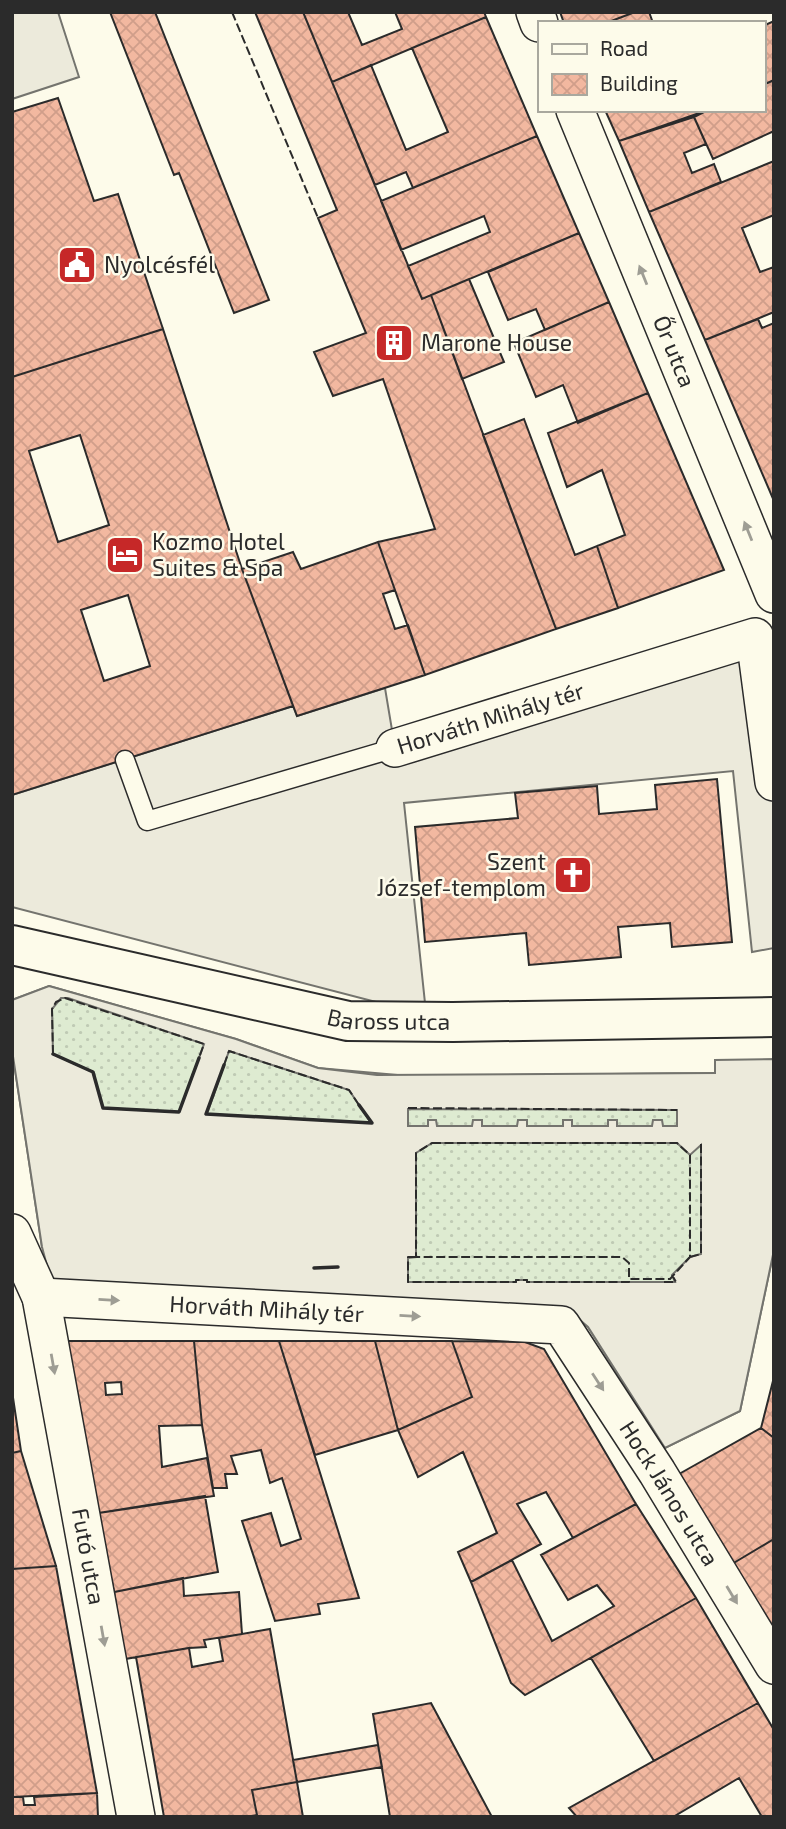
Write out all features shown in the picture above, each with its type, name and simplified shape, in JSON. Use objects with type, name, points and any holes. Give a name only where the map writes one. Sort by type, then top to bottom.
[{"type":"street","name":"Őr utca","points":[[576,112],[774,594]]},
{"type":"street","name":"Horváth Mihály tér","points":[[396,748],[764,630],[774,782]]},
{"type":"street","name":"Baross utca","points":[[12,945],[348,1021],[774,1017]]},
{"type":"street","points":[[12,1234],[41,1297]]},
{"type":"street","name":"Horváth Mihály tér","points":[[41,1297],[561,1325]]},
{"type":"street","name":"Futó utca","points":[[41,1297],[136,1817]]},
{"type":"street","name":"Hock János utca","points":[[561,1325],[657,1472],[774,1665]]},
{"type":"lane","name":"Horváth Mihály tér","points":[[125,760],[146,821],[396,748]]},
{"type":"green space","points":[[49,986],[236,1039],[318,1068],[409,1076],[716,1073],[774,1250],[740,1411],[665,1448],[588,1327],[573,1314],[42,1247],[12,1050],[12,1000]]},
{"type":"shaded area","points":[[12,12],[58,12],[79,77],[12,99]]},
{"type":"shaded area","points":[[755,637],[774,782],[774,948],[752,952],[733,771],[404,803],[425,1003],[376,1002],[12,907],[12,795],[293,706],[297,716],[385,688],[395,748]]},
{"type":"shaded area","points":[[49,986],[236,1039],[318,1068],[377,1075],[715,1073],[715,1060],[774,1059],[774,1250],[740,1411],[665,1448],[588,1327],[573,1314],[60,1289],[50,1277],[42,1247],[12,1050],[12,1000]],"holes":[[[61,998],[68,998],[204,1044],[179,1112],[103,1108],[93,1072],[53,1054],[52,1009]],[[229,1051],[349,1090],[371,1123],[207,1114]],[[408,1109],[677,1110],[677,1126],[663,1126],[662,1120],[653,1120],[652,1126],[617,1126],[617,1120],[608,1120],[608,1126],[572,1126],[572,1120],[563,1120],[563,1126],[527,1126],[527,1120],[518,1120],[517,1126],[482,1126],[482,1120],[473,1120],[472,1126],[437,1126],[436,1120],[428,1120],[428,1126],[408,1126]],[[432,1143],[677,1143],[690,1155],[701,1145],[701,1254],[690,1257],[672,1275],[675,1282],[408,1282],[408,1258],[416,1257],[416,1153]]]},
{"type":"building","points":[[110,12],[155,12],[269,300],[234,313],[179,173],[174,175]]},
{"type":"building","name":"Marone House","points":[[255,12],[303,12],[422,299],[431,295],[556,629],[425,675],[378,542],[435,529],[383,379],[333,396],[314,352],[366,333],[318,218],[337,210]]},
{"type":"building","points":[[303,12],[348,12],[362,45],[402,29],[395,12],[484,12],[486,17],[332,82]]},
{"type":"building","points":[[560,12],[635,12],[611,21],[563,21]]},
{"type":"building","points":[[635,12],[649,12],[652,21],[611,21]]},
{"type":"building","points":[[486,17],[537,136],[413,188],[406,172],[375,185],[332,82],[371,65],[406,150],[448,132],[412,48]]},
{"type":"building","points":[[774,21],[774,80],[765,84],[765,25]]},
{"type":"building","points":[[774,80],[774,131],[713,159],[694,117],[704,112],[765,112],[765,84]]},
{"type":"building","name":"Nyolcésfél","points":[[58,98],[94,201],[118,194],[163,329],[12,377],[12,112]]},
{"type":"building","points":[[606,112],[702,112],[619,141]]},
{"type":"building","points":[[694,117],[706,144],[684,153],[692,173],[714,164],[721,182],[649,212],[619,141]]},
{"type":"building","points":[[537,136],[579,233],[422,299],[408,266],[490,232],[484,216],[401,250],[381,201]]},
{"type":"building","points":[[774,161],[774,215],[742,228],[760,272],[774,267],[774,312],[705,340],[649,212]]},
{"type":"building","points":[[579,233],[609,302],[545,330],[536,309],[508,320],[488,272]]},
{"type":"building","points":[[469,279],[504,362],[462,379],[431,295]]},
{"type":"building","points":[[609,302],[648,393],[578,423],[563,385],[536,397],[514,343]]},
{"type":"building","points":[[758,319],[762,328],[774,323],[774,501],[705,340]]},
{"type":"building","name":"Kozmo Hotel Suites & Spa","points":[[163,329],[242,569],[293,706],[12,795],[12,377]],"holes":[[[80,435],[109,525],[58,542],[29,451]],[[128,595],[150,666],[104,681],[81,610]]]},
{"type":"building","points":[[648,393],[724,570],[618,608],[597,546],[625,535],[602,470],[567,487],[548,433]]},
{"type":"building","points":[[524,419],[575,555],[597,546],[618,608],[556,629],[483,435]]},
{"type":"building","points":[[378,542],[395,590],[383,594],[395,629],[408,625],[425,675],[297,716],[242,569],[293,552],[301,569]]},
{"type":"building","name":"Szent József-templom","points":[[717,779],[732,942],[672,947],[670,923],[618,927],[621,957],[529,965],[526,933],[425,942],[415,827],[518,818],[515,793],[597,786],[599,814],[657,809],[655,785]]},
{"type":"building","points":[[65,1341],[194,1341],[202,1425],[159,1426],[162,1467],[207,1458],[214,1496],[98,1513]],"holes":[[[121,1382],[122,1394],[106,1395],[105,1383]]]},
{"type":"building","points":[[194,1341],[279,1341],[359,1598],[318,1604],[320,1614],[275,1621],[242,1521],[271,1513],[281,1546],[301,1539],[282,1478],[270,1483],[261,1450],[231,1456],[237,1474],[225,1474],[227,1488],[213,1488],[202,1425]]},
{"type":"building","points":[[279,1341],[375,1341],[398,1430],[315,1455]]},
{"type":"building","points":[[375,1341],[452,1341],[472,1397],[398,1430]]},
{"type":"building","points":[[452,1341],[525,1342],[544,1349],[636,1504],[573,1538],[546,1492],[517,1504],[541,1544],[471,1582],[458,1552],[497,1533],[463,1452],[418,1477],[398,1430],[472,1397]]},
{"type":"building","points":[[774,1377],[774,1438],[761,1428]]},
{"type":"building","points":[[12,1391],[21,1451],[12,1453]]},
{"type":"building","points":[[761,1428],[774,1438],[774,1539],[732,1564],[679,1474]]},
{"type":"building","points":[[21,1451],[56,1566],[12,1569],[12,1453]]},
{"type":"building","points":[[205,1496],[218,1572],[114,1592],[98,1513]]},
{"type":"building","points":[[636,1504],[696,1598],[525,1695],[511,1683],[471,1582],[512,1560],[552,1641],[614,1606],[597,1585],[568,1600],[541,1555]]},
{"type":"building","points":[[774,1539],[774,1633],[732,1564]]},
{"type":"building","points":[[56,1566],[97,1793],[12,1797],[12,1569]]},
{"type":"building","points":[[183,1578],[184,1596],[239,1592],[242,1634],[204,1640],[206,1647],[125,1659],[114,1592]]},
{"type":"building","points":[[696,1598],[758,1703],[654,1761],[591,1658]]},
{"type":"building","points":[[270,1629],[297,1782],[252,1790],[257,1815],[164,1817],[136,1657],[189,1648],[192,1667],[223,1661],[219,1638]]},
{"type":"building","points":[[431,1703],[492,1817],[390,1817],[373,1714]]},
{"type":"building","points":[[758,1703],[774,1730],[774,1817],[762,1817],[739,1778],[673,1817],[577,1817],[569,1808]]},
{"type":"building","points":[[378,1745],[382,1767],[297,1782],[293,1760]]},
{"type":"building","points":[[297,1782],[303,1817],[245,1817],[257,1815],[252,1790]]},
{"type":"building","points":[[97,1793],[98,1817],[12,1817],[12,1797],[23,1797],[24,1805],[35,1805],[34,1797]]},
{"type":"fence","points":[[232,12],[318,218]]},
{"type":"fence","points":[[53,1054],[52,1009],[56,1002],[65,998],[204,1044],[199,1058]]},
{"type":"fence","points":[[224,1065],[229,1051],[349,1090],[359,1105]]},
{"type":"fence","points":[[408,1108],[677,1110]]},
{"type":"fence","points":[[432,1143],[677,1143],[690,1155],[690,1257],[670,1279],[629,1279],[629,1263],[622,1257],[416,1257],[416,1153],[432,1143]]},
{"type":"fence","points":[[690,1257],[701,1254],[701,1144]]},
{"type":"fence","points":[[416,1257],[408,1257],[408,1282],[629,1282],[629,1279]]},
{"type":"fence","points":[[664,1282],[676,1282],[672,1275]]},
{"type":"wall","points":[[53,1054],[93,1072],[103,1108],[179,1112],[199,1058]]},
{"type":"wall","points":[[224,1065],[206,1114],[372,1123],[359,1105]]},
{"type":"wall","points":[[314,1268],[338,1267]]},
{"type":"place","name":"Nyolcésfél","points":[[77,265]]},
{"type":"place","name":"Marone House","points":[[394,343]]},
{"type":"place","name":"Kozmo Hotel Suites & Spa","points":[[125,555]]},
{"type":"place","name":"Szent József-templom","points":[[573,875]]}]
